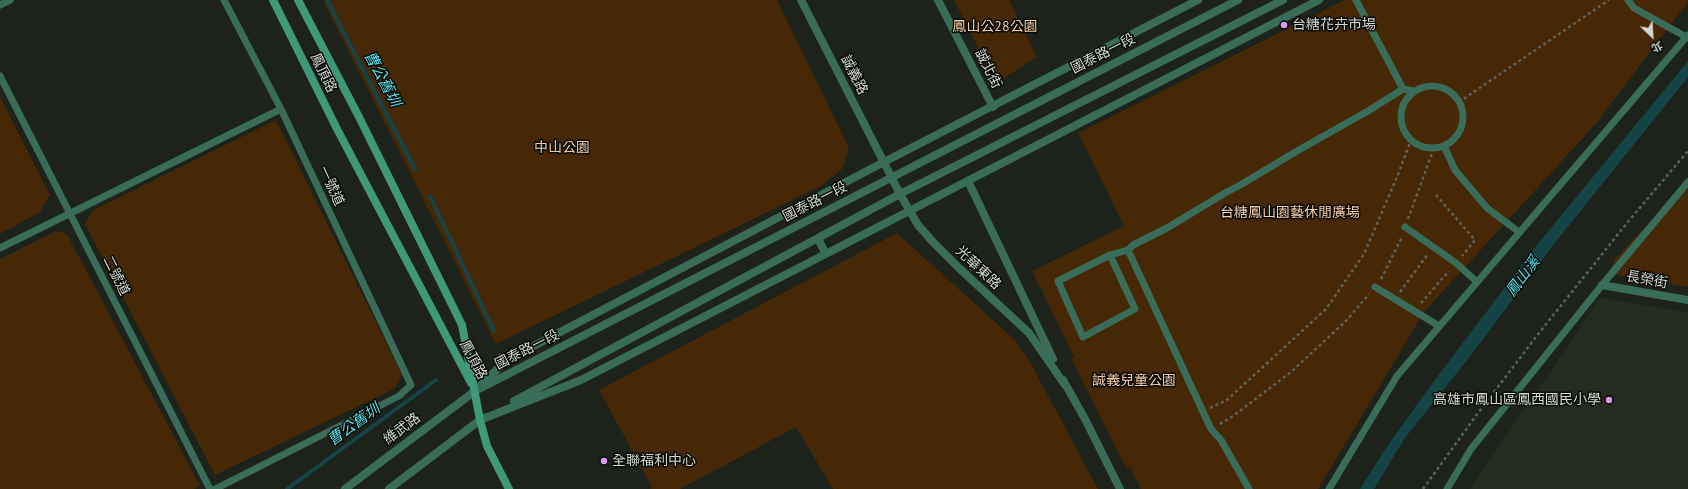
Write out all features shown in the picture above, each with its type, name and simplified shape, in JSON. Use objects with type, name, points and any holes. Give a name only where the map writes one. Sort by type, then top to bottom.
[{"type":"main road","name":"鳳頂路","points":[[273,0],[337,129],[475,391]]},
{"type":"main road","name":"鳳頂路","points":[[298,0],[359,117],[462,325],[475,391]]},
{"type":"main road","points":[[475,391],[480,420],[487,446],[509,489]]},
{"type":"street","name":"誠義路","points":[[801,0],[884,162]]},
{"type":"street","name":"誠北街","points":[[938,0],[993,107]]},
{"type":"street","name":"國泰路一段","points":[[475,391],[507,360],[884,162],[1198,0]]},
{"type":"street","name":"國泰路一段","points":[[475,391],[1238,0]]},
{"type":"street","points":[[389,489],[480,420],[900,194],[1283,0]]},
{"type":"street","points":[[480,420],[581,380],[1319,0]]},
{"type":"street","name":"光華東路","points":[[884,162],[918,225],[932,242],[1029,333],[1065,385]]},
{"type":"street","name":"光華東路","points":[[968,181],[1065,385],[1085,420],[1120,489]]},
{"type":"street","points":[[818,239],[826,254]]},
{"type":"street","name":"長榮街","points":[[1602,286],[1688,300]]},
{"type":"street","name":"維武路","points":[[345,489],[475,391]]},
{"type":"lane","points":[[0,5],[10,0]]},
{"type":"lane","name":"一號道","points":[[215,489],[399,396],[411,385],[281,109],[224,0]]},
{"type":"lane","points":[[1356,0],[1403,89]]},
{"type":"lane","points":[[1329,489],[1397,376],[1519,232],[1688,37],[1634,8],[1628,0]]},
{"type":"lane","name":"二號道","points":[[0,76],[210,489]]},
{"type":"lane","points":[[1434,86],[1444,88],[1459,102],[1462,111],[1461,127],[1453,140],[1444,146],[1434,148],[1424,147],[1411,140],[1402,127],[1400,117],[1406,98],[1414,91],[1423,87],[1434,86]]},
{"type":"lane","points":[[1110,255],[1135,309],[1083,337],[1058,281],[1110,255],[1128,250],[1133,244],[1167,228],[1403,89],[1414,91]]},
{"type":"lane","points":[[0,248],[281,109]]},
{"type":"lane","points":[[1444,146],[1455,170],[1487,208],[1519,232]]},
{"type":"lane","points":[[1447,489],[1471,449],[1688,182]]},
{"type":"lane","points":[[1405,227],[1456,263],[1477,282]]},
{"type":"lane","points":[[1128,250],[1211,429],[1221,440],[1249,489]]},
{"type":"lane","points":[[1376,287],[1439,326]]},
{"type":"path","points":[[1459,102],[1609,0]]},
{"type":"path","points":[[1203,411],[1227,400],[1326,309],[1364,254],[1397,178],[1411,140]]},
{"type":"path","points":[[1211,429],[1233,416],[1291,372],[1346,321],[1376,287],[1399,244],[1434,148]]},
{"type":"path","points":[[1423,489],[1473,419],[1539,333],[1627,223],[1688,151]]},
{"type":"path","points":[[1395,299],[1434,247]]},
{"type":"shaded area","name":"高雄市鳳山區鳳西國民小學","points":[[1600,298],[1688,312],[1688,489],[1470,489]]},
{"type":"green space","name":"中山公園","points":[[328,0],[777,0],[849,148],[842,169],[821,186],[496,344],[324,2]]},
{"type":"green space","name":"鳳山公28公園","points":[[954,0],[1009,0],[1037,57],[996,83]]},
{"type":"green space","name":"台糖鳳山園藝休閒廣場","points":[[1345,0],[1688,0],[1688,2],[1593,127],[1424,312],[1318,489],[1141,489],[1130,467],[1126,468],[1071,358],[1074,356],[1032,271],[1124,226],[1078,133]]},
{"type":"green space","points":[[0,97],[50,195],[40,212],[0,234]]},
{"type":"green space","points":[[276,120],[402,375],[394,389],[215,475],[85,224],[93,210]]},
{"type":"green space","points":[[1688,181],[1688,287],[1610,274],[1615,259]]},
{"type":"green space","points":[[56,231],[67,234],[200,486],[194,489],[0,489],[0,259]]},
{"type":"green space","points":[[897,233],[1015,340],[1029,360],[1098,489],[833,489],[796,427],[680,489],[651,489],[651,485],[599,390]]},
{"type":"water","name":"鳳山溪","points":[[1688,61],[1688,77],[1554,244],[1472,354],[1405,438],[1374,489],[1360,489],[1388,445],[1428,389],[1537,245]]},
{"type":"waterway","name":"曹公舊圳","points":[[327,0],[415,169]]},
{"type":"waterway","name":"曹公舊圳","points":[[430,196],[494,331]]},
{"type":"waterway","name":"曹公舊圳","points":[[287,489],[436,380]]},
{"type":"place","name":"台糖花卉市場","points":[[1284,25]]},
{"type":"place","name":"高雄市鳳山區鳳西國民小學","points":[[1609,400]]},
{"type":"place","name":"全聯福利中心","points":[[604,461]]},
{"type":"park label","name":"誠義兒童公園","points":[[1134,381]]}]
